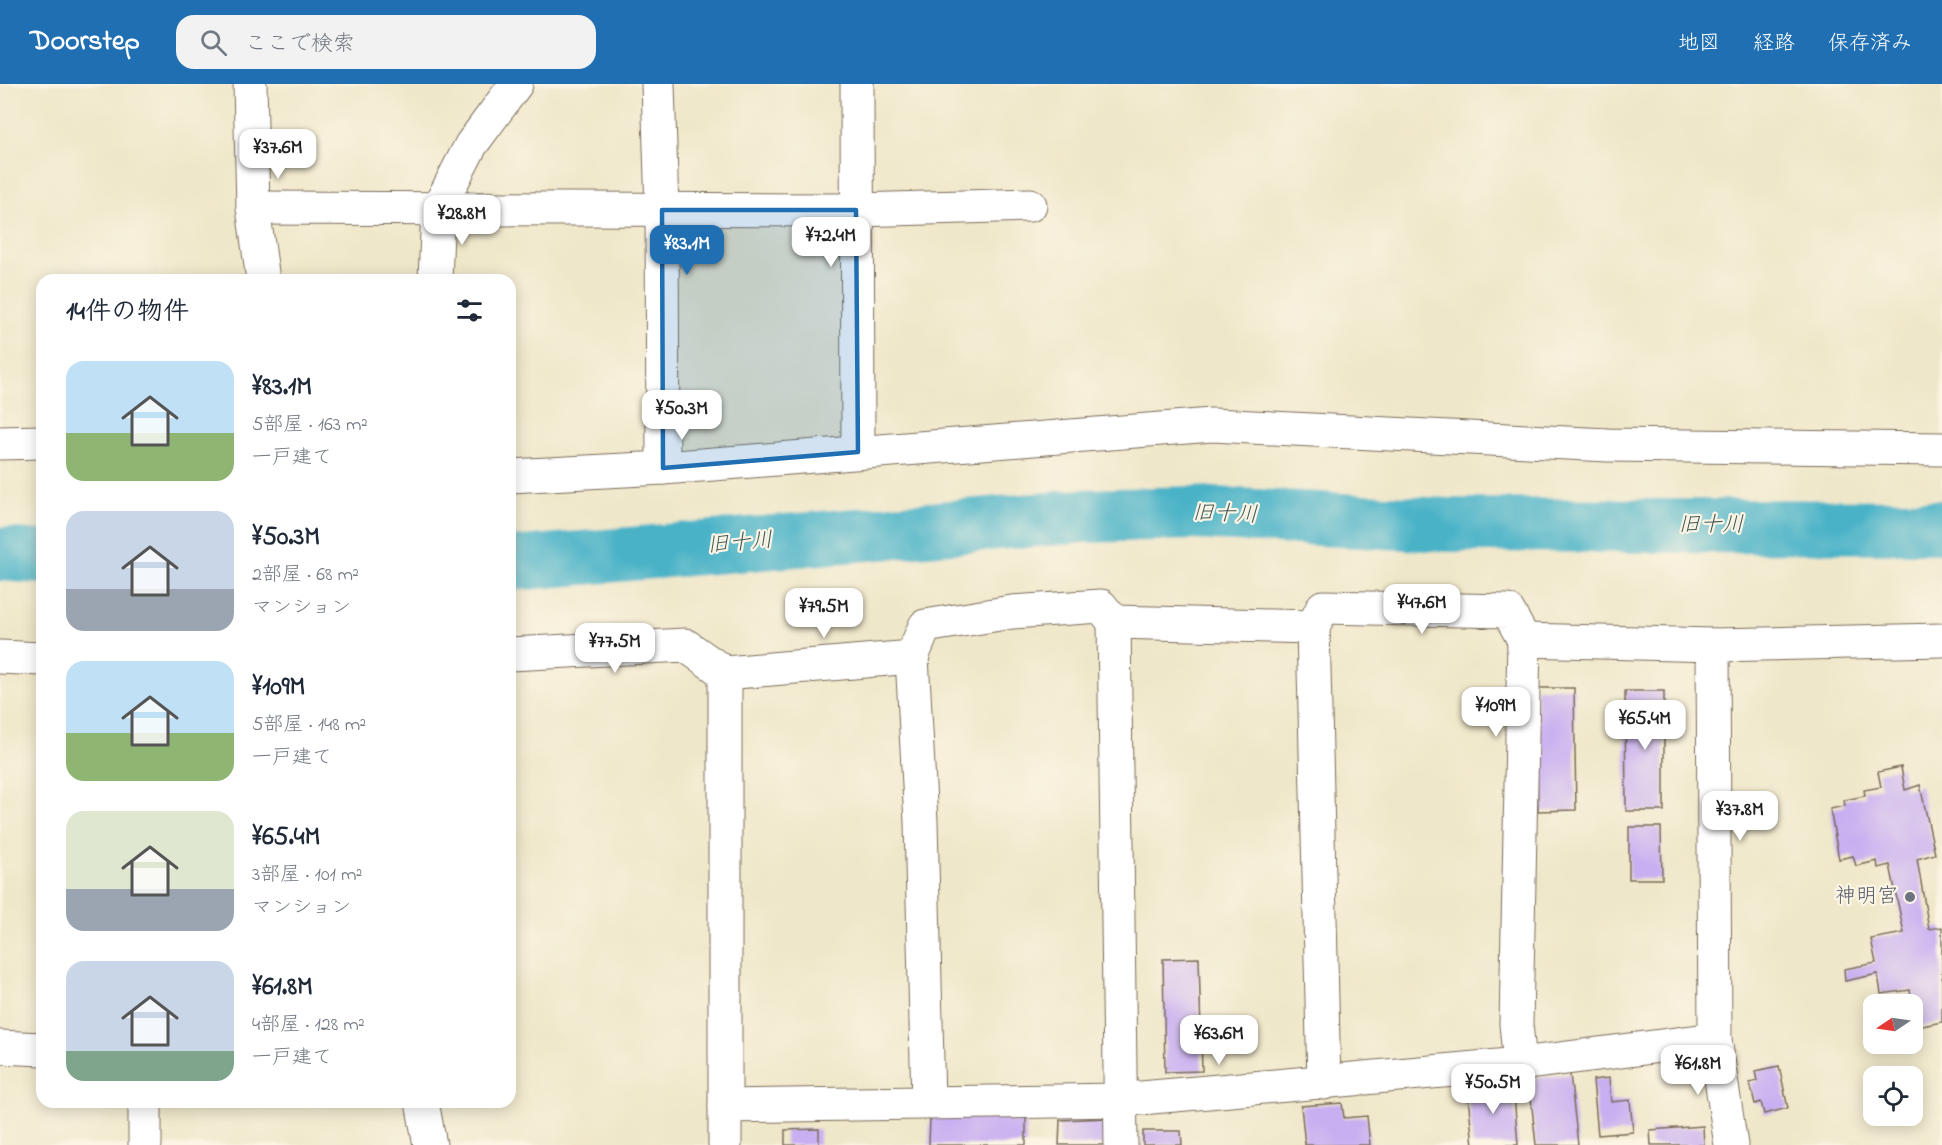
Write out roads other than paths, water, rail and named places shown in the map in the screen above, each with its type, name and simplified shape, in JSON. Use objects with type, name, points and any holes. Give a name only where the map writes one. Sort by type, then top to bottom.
[{"type":"street","points":[[250,84],[253,208],[262,274]]},
{"type":"street","points":[[435,274],[438,209],[471,145],[516,84]]},
{"type":"street","points":[[658,84],[662,210],[663,468]]},
{"type":"street","points":[[857,84],[858,452]]},
{"type":"street","points":[[253,208],[856,210],[1030,205]]},
{"type":"street","points":[[516,476],[663,468],[1212,425],[1608,445],[1942,449]]},
{"type":"street","points":[[0,443],[36,442]]},
{"type":"street","points":[[928,1102],[921,822],[912,657],[926,626],[1012,612],[1101,606],[1114,622],[1121,1145]]},
{"type":"street","points":[[1324,1083],[1313,627],[1323,607],[1508,611],[1524,640],[1516,1024],[1520,1064]]},
{"type":"street","points":[[1114,622],[1313,627]]},
{"type":"street","points":[[1524,640],[1713,645],[1942,640]]},
{"type":"street","points":[[516,654],[685,645],[725,673],[912,657]]},
{"type":"street","points":[[1713,645],[1715,1039],[1731,1145]]},
{"type":"street","points":[[0,657],[36,658]]},
{"type":"street","points":[[725,673],[725,1145]]},
{"type":"street","points":[[725,1106],[1119,1100],[1520,1064],[1715,1039]]},
{"type":"street","points":[[0,1047],[36,1049]]},
{"type":"street","points":[[145,1108],[146,1145]]},
{"type":"street","points":[[423,1108],[430,1145]]},
{"type":"waterway","name":"旧十川","points":[[516,563],[1083,516],[1192,513],[1449,525],[1942,527]]},
{"type":"waterway","name":"旧十川","points":[[0,554],[36,557]]},
{"type":"place","name":"神明宮","points":[[1910,897]]}]
